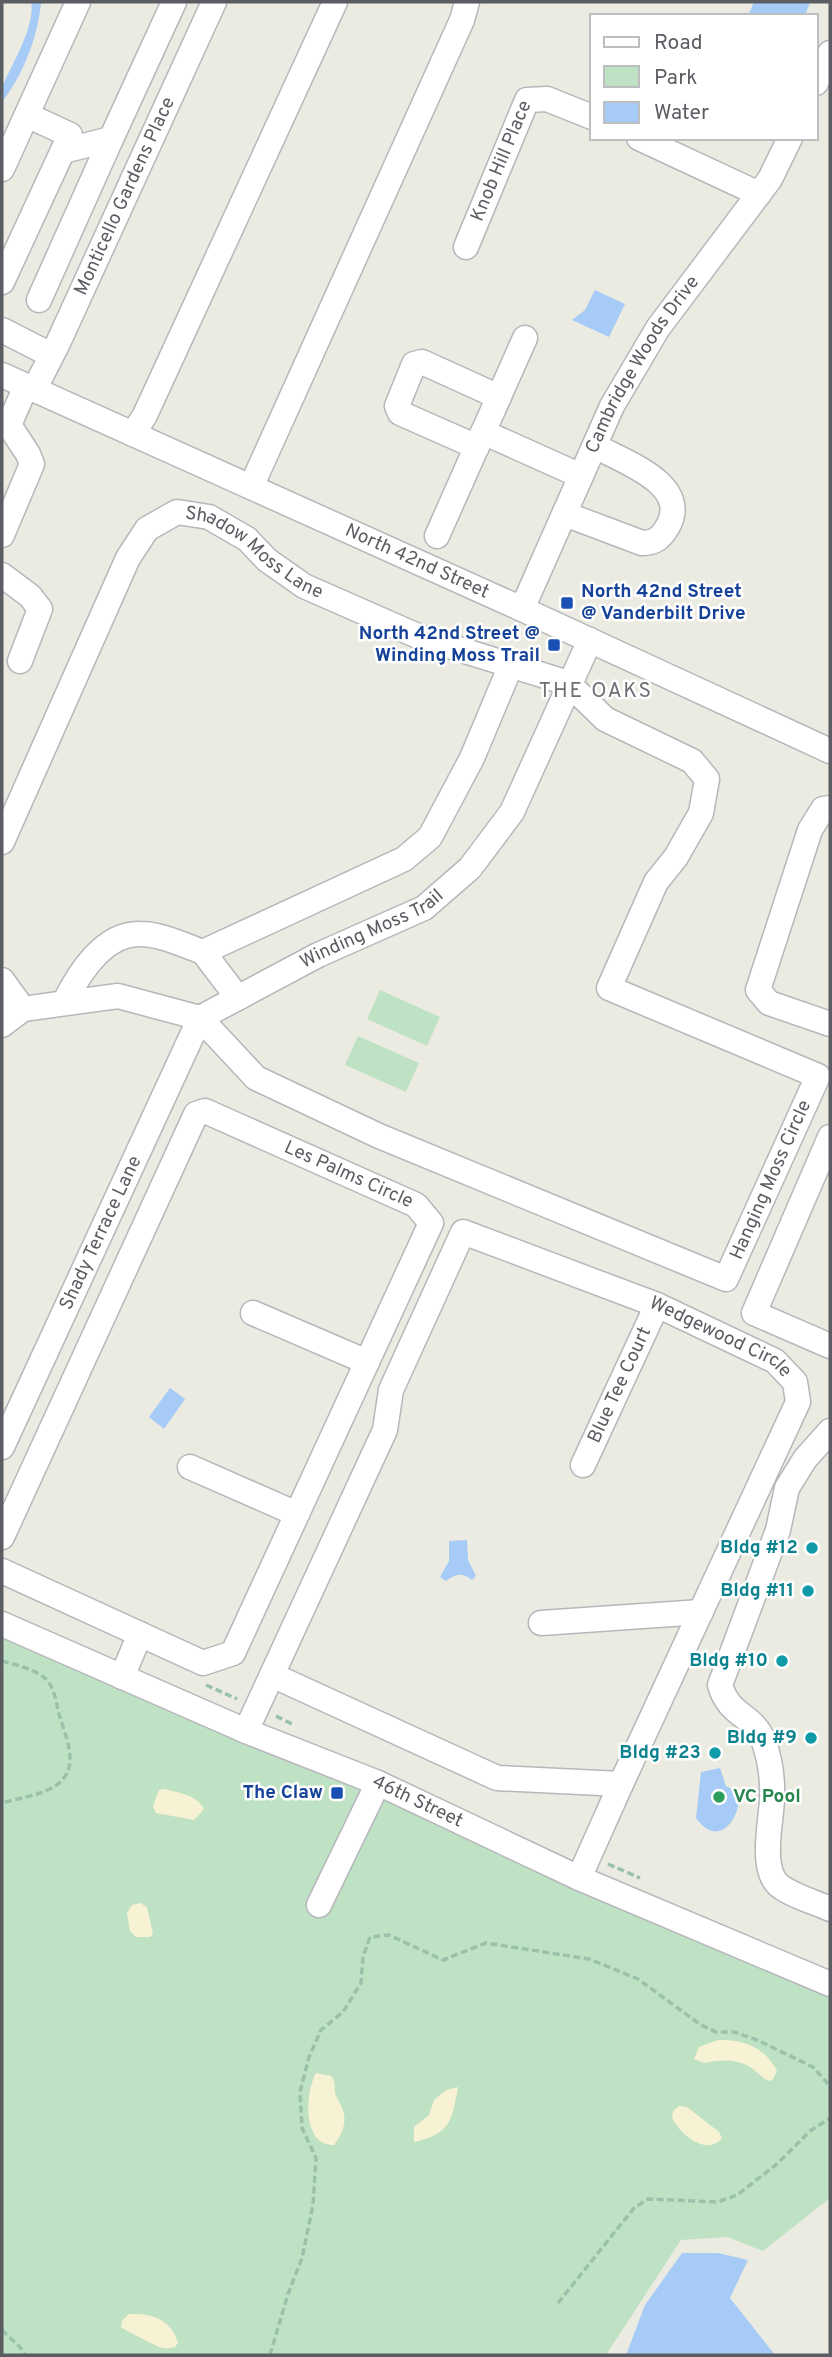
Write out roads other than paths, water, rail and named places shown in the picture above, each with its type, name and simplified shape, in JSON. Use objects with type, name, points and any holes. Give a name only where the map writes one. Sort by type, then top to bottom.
[{"type":"street","points":[[2,169],[78,2]]},
{"type":"street","points":[[39,300],[174,2]]},
{"type":"street","name":"Monticello Gardens Place","points":[[2,449],[7,441],[5,423],[51,355],[214,2]]},
{"type":"street","points":[[132,434],[145,415],[310,65],[335,2]]},
{"type":"street","points":[[251,487],[413,116],[462,20],[467,2]]},
{"type":"street","points":[[818,79],[830,53]]},
{"type":"street","name":"Knob Hill Place","points":[[466,247],[527,100],[547,99],[590,116]]},
{"type":"street","points":[[2,282],[70,135],[27,115]]},
{"type":"street","points":[[63,151],[111,139]]},
{"type":"street","points":[[643,140],[759,194]]},
{"type":"street","name":"Cambridge Woods Drive","points":[[522,609],[626,380],[658,328],[770,179],[789,140]]},
{"type":"street","points":[[2,330],[51,355]]},
{"type":"street","points":[[437,536],[525,338]]},
{"type":"street","points":[[499,397],[422,362],[414,364],[397,406],[400,413],[581,476]]},
{"type":"street","name":"North 42nd Street","points":[[2,375],[830,751]]},
{"type":"street","points":[[2,535],[32,464],[28,454],[5,423]]},
{"type":"street","points":[[565,514],[642,543],[651,543],[660,538],[669,524],[672,514],[671,499],[664,486],[595,446]]},
{"type":"street","name":"Shadow Moss Lane","points":[[2,842],[128,558],[147,529],[177,512],[209,517],[247,539],[267,560],[304,586],[420,637],[568,683]]},
{"type":"street","points":[[2,575],[30,596],[40,609],[20,661]]},
{"type":"street","name":"Winding Moss Trail","points":[[200,1018],[318,956],[424,908],[470,868],[512,812],[568,683],[590,640]]},
{"type":"street","points":[[203,952],[404,859],[430,837],[472,758],[511,665]]},
{"type":"street","name":"Hanging Moss Circle","points":[[200,1018],[256,1078],[379,1136],[726,1279],[818,1076],[609,988],[656,882],[676,857],[702,813],[707,779],[692,761],[605,719],[568,683]]},
{"type":"street","points":[[830,808],[822,809],[810,830],[758,990],[769,1003],[830,1024]]},
{"type":"street","points":[[64,1003],[75,980],[95,956],[126,936],[139,934],[155,936],[203,952],[238,998]]},
{"type":"street","points":[[2,980],[12,1005],[2,1025]]},
{"type":"street","points":[[12,1005],[64,1003],[118,996],[200,1018]]},
{"type":"street","name":"Shady Terrace Lane","points":[[2,1447],[200,1018]]},
{"type":"street","name":"Les Palms Circle","points":[[2,1537],[196,1114],[205,1111],[416,1205],[431,1223],[233,1653],[203,1663],[2,1571]]},
{"type":"street","points":[[830,1137],[754,1313],[830,1346]]},
{"type":"street","name":"Wedgewood Circle","points":[[431,1223],[463,1232],[657,1305],[775,1361],[795,1382],[798,1402],[579,1878]]},
{"type":"street","points":[[246,1731],[385,1430],[391,1390],[463,1232]]},
{"type":"street","name":"Blue Tee Court","points":[[583,1465],[657,1305]]},
{"type":"street","points":[[253,1313],[367,1362]]},
{"type":"street","points":[[830,1432],[805,1459],[787,1488],[778,1530],[720,1685],[723,1698],[732,1709],[755,1725],[767,1751],[772,1798],[769,1863],[772,1877],[780,1887],[830,1909]]},
{"type":"street","points":[[190,1466],[297,1514]]},
{"type":"street","points":[[541,1623],[701,1612]]},
{"type":"street","name":"46th Street","points":[[2,1624],[246,1731],[378,1783],[579,1878],[830,1984]]},
{"type":"street","points":[[121,1677],[140,1634]]},
{"type":"street","points":[[272,1675],[497,1778],[621,1784]]},
{"type":"street","points":[[319,1905],[378,1783]]},
{"type":"water","points":[[31,2],[41,2],[33,42],[17,80],[2,102],[3,85],[30,21]]},
{"type":"water","points":[[754,2],[810,2],[806,14],[749,14]]},
{"type":"water","points":[[595,290],[625,304],[609,337],[572,320],[585,310]]},
{"type":"water","points":[[170,1388],[185,1399],[164,1429],[149,1417]]},
{"type":"water","points":[[467,1540],[468,1560],[476,1576],[472,1580],[459,1575],[446,1581],[440,1577],[449,1561],[449,1541]]},
{"type":"water","name":"VC Pool","points":[[720,1768],[726,1786],[739,1793],[739,1803],[732,1821],[720,1831],[712,1831],[696,1818],[701,1772]]},
{"type":"water","points":[[682,2253],[718,2253],[748,2260],[730,2298],[775,2355],[626,2355],[645,2305]]},
{"type":"place","name":"North 42nd Street @ Vanderbilt Drive","points":[[567,603]]},
{"type":"place","name":"North 42nd Street @ Winding Moss Trail","points":[[554,645]]},
{"type":"place","name":"Bldg #12","points":[[812,1548]]},
{"type":"place","name":"Bldg #11","points":[[808,1591]]},
{"type":"place","name":"Bldg #10","points":[[782,1661]]},
{"type":"place","name":"Bldg #9","points":[[811,1738]]},
{"type":"place","name":"Bldg #23","points":[[715,1753]]},
{"type":"place","name":"The Claw","points":[[337,1793]]},
{"type":"place","name":"VC Pool","points":[[719,1797]]},
{"type":"district","name":"THE OAKS","points":[[596,691]]}]
